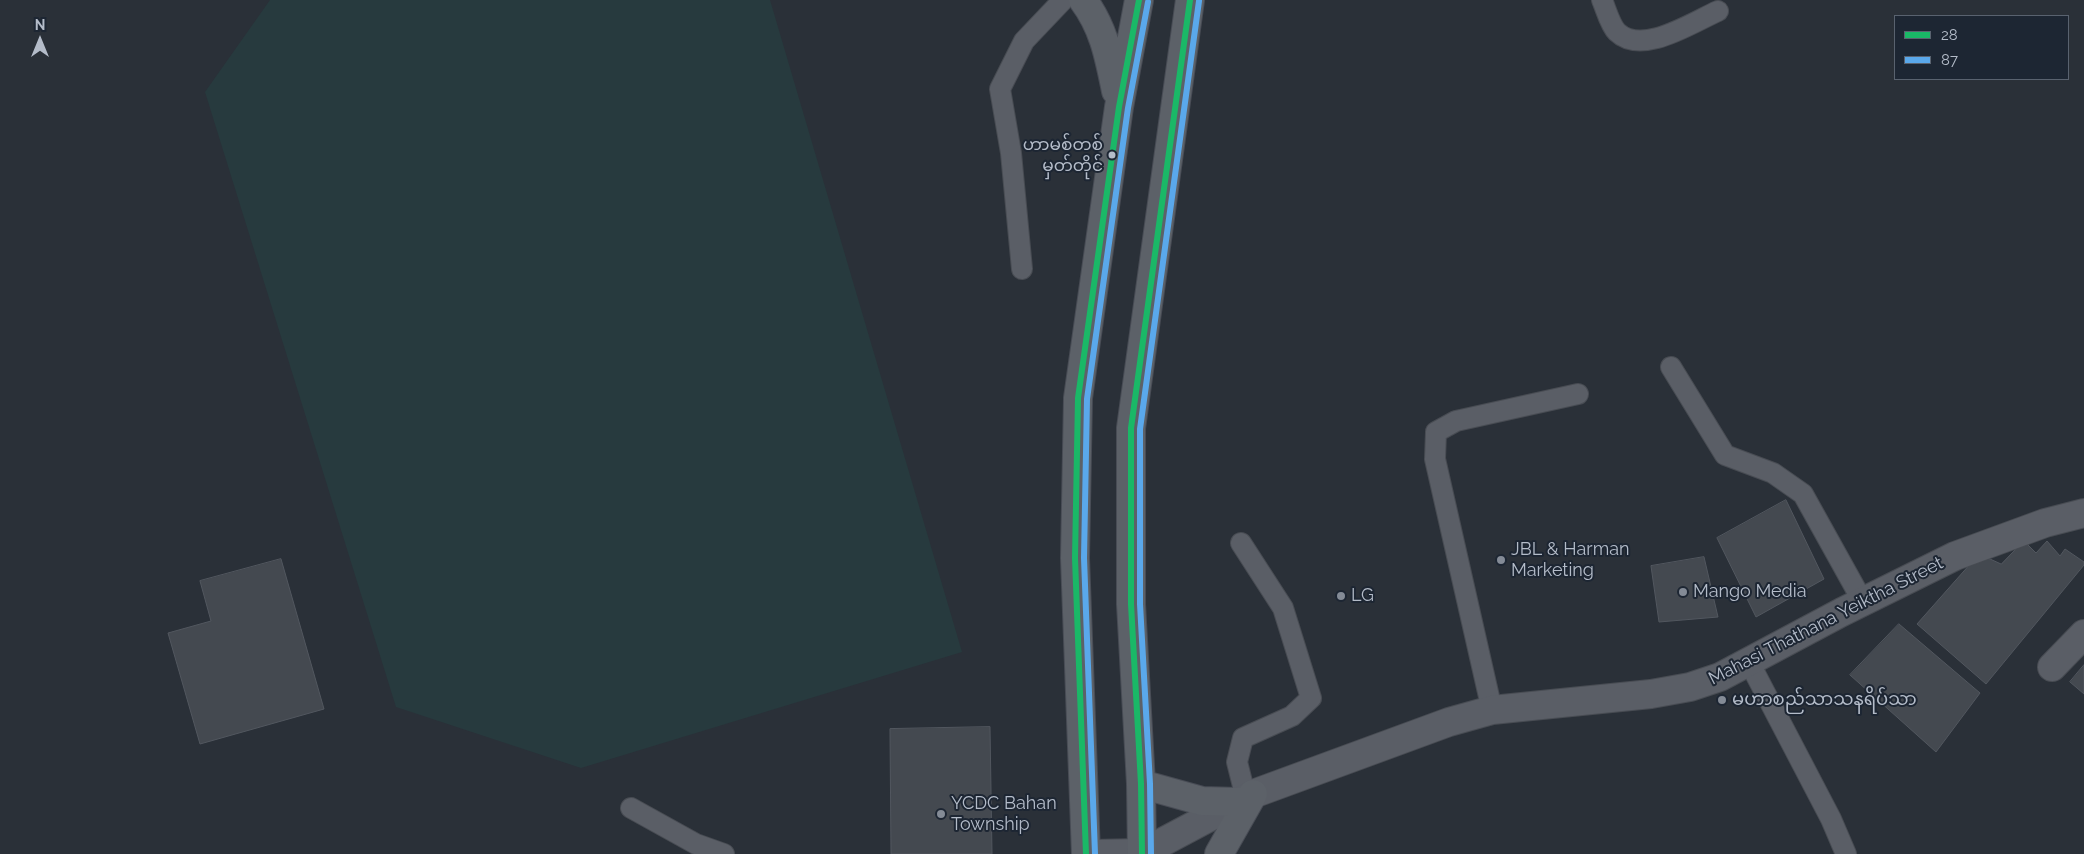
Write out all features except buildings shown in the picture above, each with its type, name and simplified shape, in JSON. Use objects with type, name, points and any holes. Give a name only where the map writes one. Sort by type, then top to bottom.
[{"type":"main road","points":[[1083,0],[1097,18],[1109,55],[1119,107]]},
{"type":"main road","points":[[1086,854],[1075,558],[1078,398],[1119,107],[1139,0]]},
{"type":"main road","points":[[1142,854],[1141,784],[1131,604],[1131,428],[1190,0]]},
{"type":"main road","points":[[1174,106],[1201,14],[1209,0]]},
{"type":"main road","points":[[1141,784],[1202,801],[1246,798],[1219,854]]},
{"type":"street","name":"Mahasi Thathana Yeiktha Street","points":[[1142,854],[1246,798],[1449,722],[1492,710],[1661,693],[1690,687],[1720,677],[1955,556],[2045,523],[2084,513]]},
{"type":"street","points":[[2052,667],[2084,634]]},
{"type":"street","points":[[1091,854],[1142,854]]},
{"type":"lane","points":[[1022,269],[1011,153],[1000,89],[1024,42],[1063,0]]},
{"type":"lane","points":[[1602,0],[1616,31],[1631,41],[1651,41],[1718,11]]},
{"type":"lane","points":[[1671,367],[1724,455],[1773,473],[1803,494],[1863,602]]},
{"type":"lane","points":[[1492,710],[1435,459],[1436,432],[1456,420],[1578,394]]},
{"type":"lane","points":[[1241,543],[1283,608],[1311,698],[1292,716],[1243,738],[1237,762],[1246,798]]},
{"type":"lane","points":[[1749,662],[1831,820],[1846,854]]},
{"type":"lane","points":[[631,808],[696,844],[724,854]]},
{"type":"green space","points":[[270,0],[770,0],[962,652],[581,768],[396,707],[205,92]]},
{"type":"transit line","name":"28","points":[[1086,854],[1075,558],[1078,398],[1119,107],[1139,0]]},
{"type":"transit line","name":"28","points":[[1142,854],[1141,784],[1131,604],[1131,428],[1190,0]]},
{"type":"transit line","name":"87","points":[[1151,854],[1150,784],[1140,604],[1140,429],[1199,1]]},
{"type":"transit line","name":"87","points":[[1095,854],[1084,558],[1087,399],[1128,108],[1148,2]]},
{"type":"place","name":"ဟာမစ်တစ် မှတ်တိုင်","points":[[1112,155]]},
{"type":"place","name":"JBL & Harman Marketing","points":[[1501,560]]},
{"type":"place","name":"Mango Media","points":[[1683,592]]},
{"type":"place","name":"LG","points":[[1341,596]]},
{"type":"place","name":"မဟာစည်သာသနရိပ်သာ","points":[[1722,700]]},
{"type":"place","name":"YCDC Bahan Township","points":[[941,814]]}]
